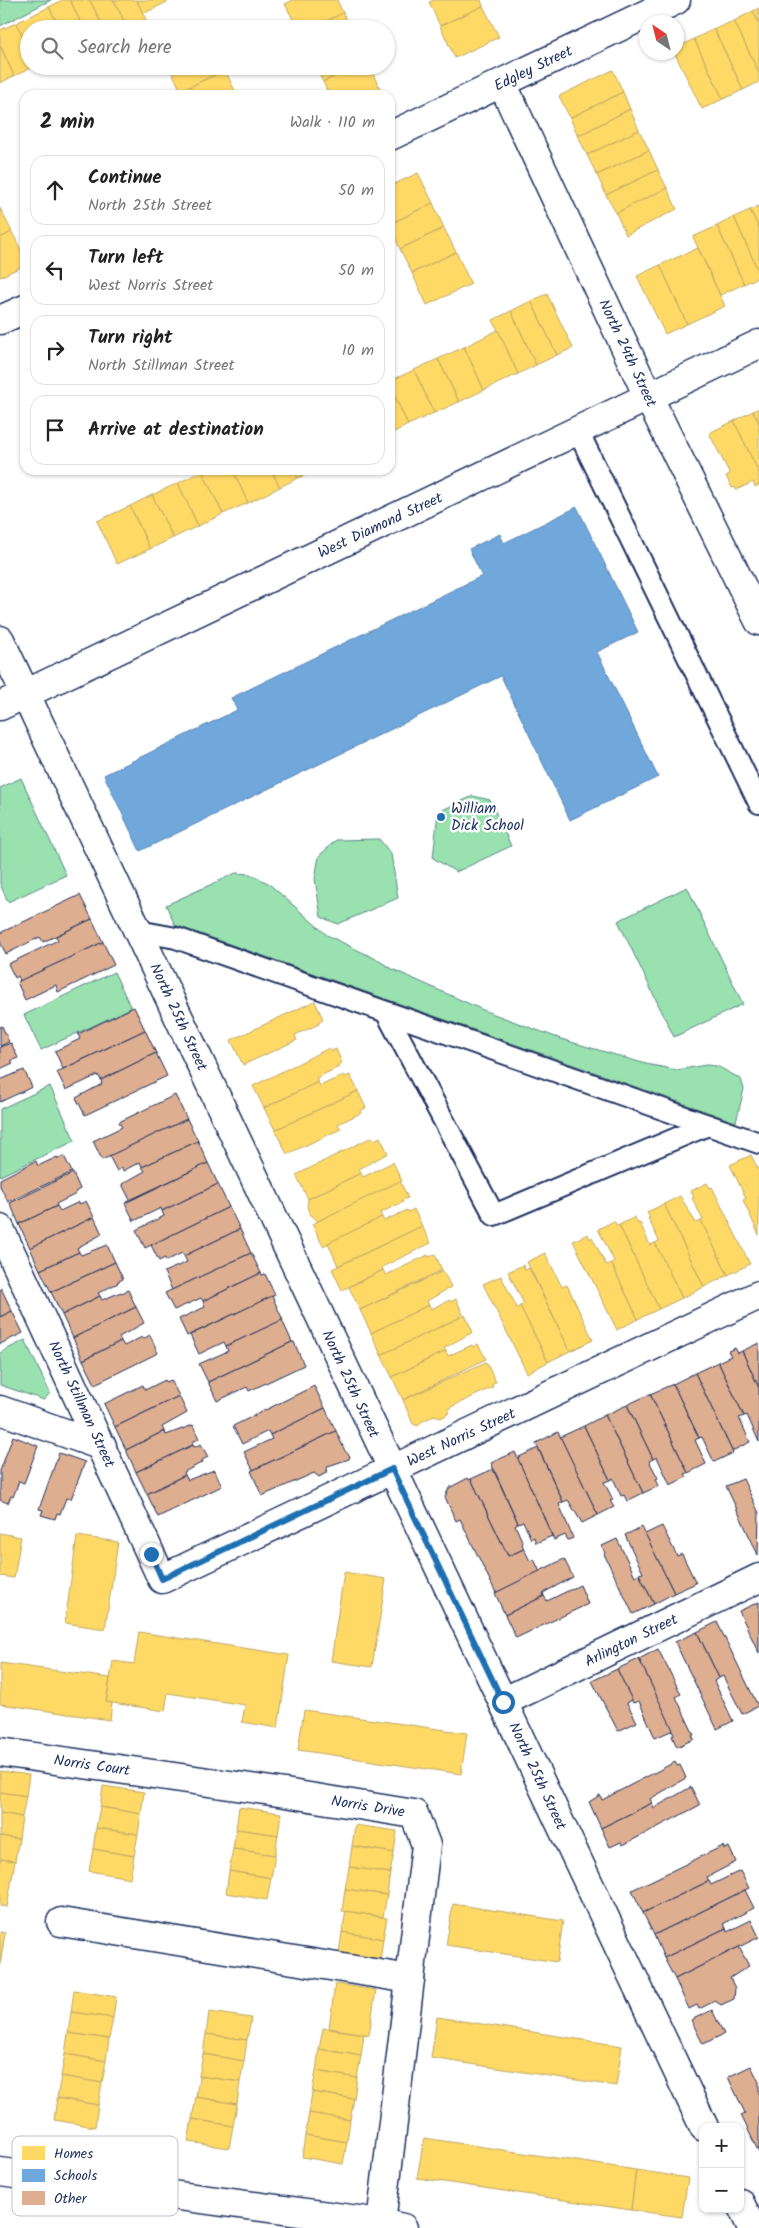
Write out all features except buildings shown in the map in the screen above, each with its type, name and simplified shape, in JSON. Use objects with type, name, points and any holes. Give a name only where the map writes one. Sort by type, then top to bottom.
[{"type":"street","name":"Edgley Street","points":[[395,134],[676,0]]},
{"type":"street","name":"North 24th Street","points":[[502,83],[648,396],[759,621]]},
{"type":"street","points":[[0,320],[20,310]]},
{"type":"street","name":"West Diamond Street","points":[[0,706],[759,344]]},
{"type":"street","name":"North 25th Street","points":[[0,640],[702,2123]]},
{"type":"street","name":"North Stillman Street","points":[[0,1229],[162,1579]]},
{"type":"street","name":"West Norris Street","points":[[162,1579],[759,1295]]},
{"type":"street","points":[[0,1410],[102,1446]]},
{"type":"street","name":"Arlington Street","points":[[503,1702],[759,1578]]},
{"type":"street","name":"Norris Court","points":[[0,1752],[185,1778]]},
{"type":"street","name":"Norris Drive","points":[[185,1778],[414,1814],[426,1845],[410,1979],[392,2226]]},
{"type":"street","points":[[61,1922],[410,1979]]},
{"type":"street","points":[[178,2197],[392,2226]]},
{"type":"street","points":[[744,2211],[752,2228]]},
{"type":"lane","points":[[578,431],[759,803]]},
{"type":"lane","points":[[138,931],[176,938],[759,1143]]},
{"type":"lane","points":[[386,1012],[494,1215],[708,1125]]},
{"type":"green space","points":[[0,0],[51,0],[0,26]]},
{"type":"green space","points":[[21,778],[66,875],[8,902],[0,884],[0,788]]},
{"type":"green space","points":[[473,796],[490,800],[511,846],[456,872],[433,858],[438,812]]},
{"type":"green space","points":[[379,839],[391,854],[398,898],[338,924],[321,917],[315,879],[319,856],[336,840]]},
{"type":"green space","points":[[236,873],[250,874],[268,883],[327,935],[392,969],[483,1010],[561,1039],[646,1064],[677,1070],[706,1065],[717,1066],[741,1079],[744,1089],[736,1122],[175,925],[166,905]]},
{"type":"green space","points":[[687,887],[743,1004],[674,1037],[618,921]]},
{"type":"green space","points":[[114,972],[131,1008],[41,1050],[24,1015]]},
{"type":"green space","points":[[50,1086],[75,1141],[0,1176],[0,1109]]},
{"type":"green space","points":[[25,1340],[50,1393],[44,1400],[0,1385],[0,1353]]},
{"type":"place","name":"William Dick School","points":[[441,817]]},
{"type":"route","points":[[151,1554],[162,1579],[321,1505],[392,1469],[503,1702]]}]
